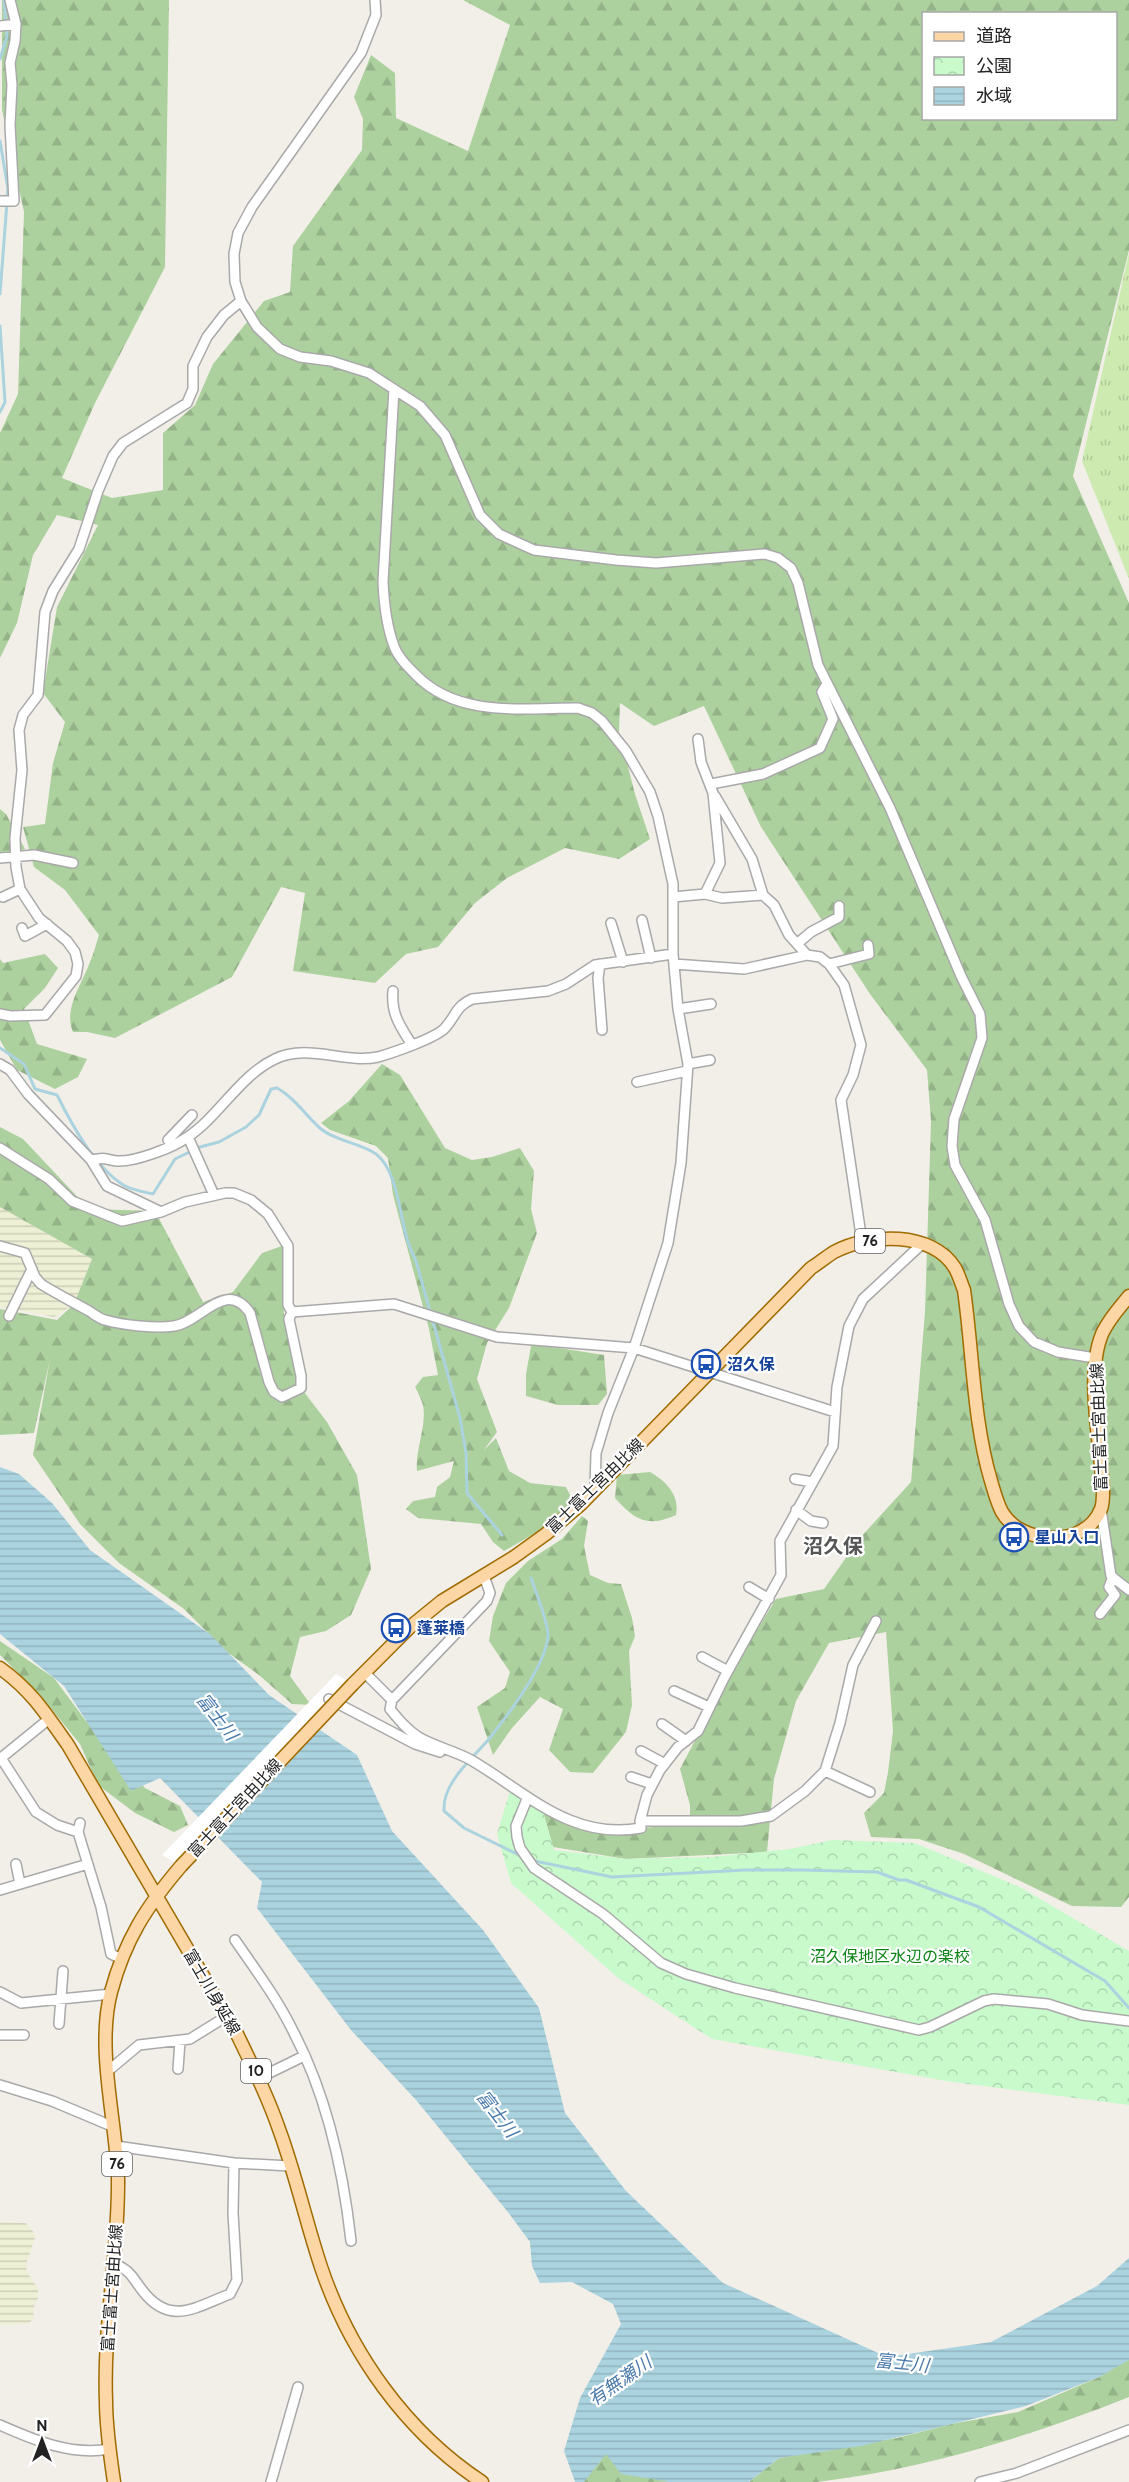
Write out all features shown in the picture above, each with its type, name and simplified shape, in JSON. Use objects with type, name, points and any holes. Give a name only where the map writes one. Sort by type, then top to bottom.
[{"type":"main road","name":"富士富士宮由比線","points":[[114,2482],[106,2400],[118,2220],[116,2146],[108,2071],[107,2026],[111,1994],[135,1928],[155,1897],[181,1866],[364,1672],[410,1627],[442,1601],[546,1534],[595,1489],[811,1268],[836,1251],[862,1242],[890,1239],[922,1244],[937,1250],[955,1268],[964,1290],[987,1466],[1001,1511],[1012,1525],[1035,1536],[1053,1538],[1080,1531],[1101,1509],[1102,1469],[1096,1406],[1095,1358],[1102,1333],[1129,1296]]},
{"type":"main road","name":"富士川身延線","points":[[0,1668],[47,1712],[49,1719],[68,1745],[155,1897],[227,2016],[259,2078],[281,2133],[322,2270],[357,2347],[380,2383],[407,2418],[441,2450],[482,2482]]},
{"type":"street","points":[[5,201],[14,201],[10,63],[15,41],[7,25],[10,0]]},
{"type":"street","points":[[375,0],[376,15],[361,53],[252,207],[238,233],[234,254],[235,282],[241,301],[257,327],[280,349],[300,357],[330,361],[369,373],[420,406],[445,435],[480,515],[499,534],[534,550],[656,563],[765,554],[778,558],[790,568],[798,583],[818,665],[890,808],[961,976],[980,1014],[982,1038],[954,1119],[952,1146],[955,1165],[985,1220],[1009,1304],[1019,1326],[1034,1342],[1058,1352],[1095,1358]]},
{"type":"street","points":[[0,1014],[10,1017],[45,1015],[76,976],[78,964],[75,952],[67,941],[39,918],[20,890],[15,855],[22,770],[19,730],[23,715],[38,695],[45,612],[53,591],[78,549],[113,456],[123,443],[187,403],[193,389],[193,366],[207,337],[224,315],[241,301]]},
{"type":"street","points":[[394,389],[382,582],[385,613],[394,646],[403,662],[425,684],[455,700],[486,708],[578,708],[592,713],[611,731],[626,751],[650,792],[658,816],[673,884],[674,959],[678,1009],[688,1068],[681,1163],[668,1243],[634,1348],[608,1413],[596,1453],[595,1489]]},
{"type":"street","points":[[712,788],[763,774],[820,748],[833,719],[822,692],[827,684]]},
{"type":"street","points":[[698,739],[701,762],[712,788],[752,859],[763,895],[774,905],[789,935],[807,956]]},
{"type":"street","points":[[705,894],[720,863],[712,788]]},
{"type":"street","points":[[0,858],[34,855],[73,863]]},
{"type":"street","points":[[3,897],[20,890]]},
{"type":"street","points":[[674,897],[705,894],[722,898],[763,895]]},
{"type":"street","points":[[798,943],[811,932],[839,917],[839,906]]},
{"type":"street","points":[[642,920],[651,958]]},
{"type":"street","points":[[611,922],[623,962]]},
{"type":"street","points":[[22,928],[25,936],[47,924]]},
{"type":"street","points":[[829,964],[868,954],[868,945]]},
{"type":"street","points":[[158,1143],[189,1140],[247,1080],[275,1059],[302,1052],[375,1057],[440,1033],[461,1004],[472,999],[548,991],[566,984],[600,964],[651,958],[744,969],[807,956],[820,957],[829,964],[844,985],[861,1045],[853,1075],[842,1100],[862,1242]]},
{"type":"street","points":[[600,964],[598,978],[602,1030]]},
{"type":"street","points":[[393,991],[392,1003],[395,1018],[412,1045]]},
{"type":"street","points":[[678,1009],[711,1004]]},
{"type":"street","points":[[637,1082],[710,1060]]},
{"type":"street","points":[[0,1064],[10,1070],[28,1094],[96,1159],[106,1186],[161,1212]]},
{"type":"street","points":[[96,1159],[118,1161],[133,1159],[171,1142],[192,1115]]},
{"type":"street","points":[[189,1140],[214,1195]]},
{"type":"street","points":[[0,1148],[49,1179],[72,1201],[102,1215],[122,1221],[161,1212],[185,1202],[214,1195],[234,1193],[251,1200],[268,1214],[282,1233],[288,1246],[288,1305],[292,1312]]},
{"type":"street","points":[[483,1576],[490,1593],[487,1601],[392,1700],[390,1709],[403,1725],[420,1738],[463,1756],[549,1811],[583,1825],[606,1831],[641,1828],[640,1821],[652,1784],[665,1764],[698,1731],[728,1671],[782,1575],[780,1541],[833,1446],[837,1387],[849,1326],[863,1299],[922,1244]]},
{"type":"street","points":[[0,1246],[25,1253],[34,1277],[41,1284],[104,1320],[158,1327],[176,1326],[192,1320],[222,1300],[228,1299],[245,1306],[250,1313],[273,1392],[282,1397],[301,1388],[301,1376],[289,1319],[292,1312]]},
{"type":"street","points":[[9,1316],[32,1269]]},
{"type":"street","points":[[292,1312],[394,1304],[444,1318],[497,1337],[634,1348],[835,1412]]},
{"type":"street","points":[[795,1479],[813,1482]]},
{"type":"street","points":[[1100,1614],[1115,1595],[1109,1587],[1113,1577],[1101,1509]]},
{"type":"street","points":[[796,1510],[811,1521],[823,1523]]},
{"type":"street","points":[[782,1575],[793,1572]]},
{"type":"street","points":[[1113,1577],[1129,1590]]},
{"type":"street","points":[[749,1587],[769,1599]]},
{"type":"street","points":[[640,1821],[741,1821],[771,1816],[805,1791],[825,1771],[840,1723],[853,1665],[876,1621]]},
{"type":"street","points":[[702,1657],[728,1671]]},
{"type":"street","points":[[364,1672],[392,1700]]},
{"type":"street","points":[[674,1691],[709,1707]]},
{"type":"street","points":[[329,1699],[415,1744],[443,1753],[448,1749]]},
{"type":"street","points":[[49,1719],[1,1757],[36,1812],[57,1825],[79,1827],[111,1954],[122,1959]]},
{"type":"street","points":[[662,1724],[686,1741]]},
{"type":"street","points":[[641,1751],[665,1764]]},
{"type":"street","points":[[825,1771],[870,1792]]},
{"type":"street","points":[[632,1777],[652,1784]]},
{"type":"street","points":[[527,1799],[516,1826],[520,1848],[534,1868],[603,1914],[661,1963],[686,1974],[735,1988],[919,2030],[984,2001],[994,1999],[1048,2004],[1082,2014],[1128,2021]]},
{"type":"street","points":[[16,1864],[20,1884]]},
{"type":"street","points":[[0,1890],[88,1864]]},
{"type":"street","points":[[235,1940],[279,2005],[304,2056],[324,2106],[343,2178],[351,2241]]},
{"type":"street","points":[[59,2024],[63,1971]]},
{"type":"street","points":[[0,1992],[21,2003],[111,1994]]},
{"type":"street","points":[[108,2071],[139,2046],[189,2039],[227,2016]]},
{"type":"street","points":[[0,2035],[24,2035]]},
{"type":"street","points":[[178,2069],[180,2041]]},
{"type":"street","points":[[259,2078],[304,2056]]},
{"type":"street","points":[[0,2085],[52,2101],[114,2127]]},
{"type":"street","points":[[116,2146],[234,2163],[290,2166]]},
{"type":"street","points":[[115,2264],[128,2270],[143,2292],[159,2307],[178,2313],[230,2294],[237,2280],[233,2214],[234,2163]]},
{"type":"street","points":[[271,2482],[298,2387]]},
{"type":"street","points":[[0,2425],[50,2445],[93,2452],[109,2449]]},
{"type":"street","points":[[983,2482],[1017,2473],[1129,2430]]},
{"type":"green space","points":[[2,0],[169,0],[165,267],[95,403],[62,478],[112,498],[163,490],[163,433],[195,405],[213,364],[264,301],[290,292],[293,246],[362,150],[363,119],[354,97],[371,55],[395,73],[396,118],[468,151],[510,25],[463,0],[1129,0],[1129,250],[1073,476],[1129,603],[1129,1897],[1121,1907],[1072,1906],[964,1854],[919,1839],[871,1837],[864,1813],[884,1793],[893,1731],[886,1632],[829,1643],[796,1701],[774,1779],[767,1852],[626,1859],[553,1847],[543,1812],[606,1831],[690,1824],[690,1805],[680,1769],[731,1672],[776,1599],[824,1589],[859,1539],[911,1482],[925,1312],[931,1121],[927,1070],[870,994],[761,827],[704,706],[654,726],[620,703],[619,732],[635,794],[650,839],[619,859],[565,848],[507,878],[475,903],[438,947],[406,954],[375,983],[293,971],[305,893],[281,887],[232,977],[115,1038],[87,1032],[73,1032],[70,1014],[72,1006],[99,935],[65,890],[34,867],[23,827],[45,824],[53,763],[65,722],[43,693],[57,607],[98,525],[57,515],[33,555],[17,623],[0,658],[0,433],[18,394],[24,212],[2,110]]},
{"type":"green space","points":[[1129,253],[1129,579],[1082,461]]},
{"type":"green space","points":[[0,809],[6,814],[25,849],[0,856]]},
{"type":"green space","points":[[45,954],[58,968],[45,988],[24,1009],[37,1044],[87,1059],[78,1077],[55,1089],[17,1070],[0,1040],[0,959],[3,963]]},
{"type":"green space","points":[[382,1064],[400,1075],[445,1148],[472,1160],[492,1157],[520,1148],[534,1171],[531,1209],[537,1233],[509,1308],[487,1343],[477,1379],[497,1432],[484,1450],[496,1438],[509,1471],[530,1483],[566,1487],[572,1499],[553,1523],[504,1551],[493,1542],[481,1524],[418,1518],[406,1509],[413,1501],[435,1497],[437,1487],[450,1477],[454,1461],[417,1471],[424,1413],[415,1387],[423,1377],[438,1375],[429,1329],[393,1195],[388,1158],[376,1146],[330,1130],[321,1123],[349,1101]]},
{"type":"green space","points":[[0,1127],[23,1139],[89,1209],[155,1211],[203,1302],[233,1292],[262,1253],[282,1246],[284,1315],[301,1388],[327,1422],[357,1475],[371,1569],[351,1615],[326,1631],[300,1637],[290,1676],[311,1705],[292,1704],[259,1675],[227,1652],[184,1609],[119,1563],[80,1524],[33,1455],[50,1359],[34,1433],[0,1435],[0,1309],[57,1320],[74,1304],[92,1259],[0,1207]]},
{"type":"green space","points":[[0,1207],[92,1259],[74,1304],[54,1317],[0,1307]]},
{"type":"green space","points":[[540,1345],[604,1355],[607,1394],[598,1405],[558,1405],[526,1396],[526,1374],[531,1346]]},
{"type":"green space","points":[[650,1472],[661,1480],[674,1495],[676,1515],[657,1521],[642,1520],[629,1512],[615,1498],[617,1475]]},
{"type":"green space","points":[[582,1516],[588,1521],[584,1546],[590,1575],[608,1583],[621,1584],[635,1636],[629,1651],[632,1705],[626,1732],[593,1773],[570,1772],[549,1750],[563,1709],[540,1697],[512,1728],[493,1755],[477,1707],[505,1688],[510,1672],[489,1641],[493,1616],[506,1583],[528,1561],[562,1539]]},
{"type":"green space","points":[[0,1641],[54,1678],[86,1721],[145,1788],[180,1806],[188,1825],[174,1832],[135,1813],[98,1785],[80,1744],[40,1695],[0,1655]]},
{"type":"green space","name":"沼久保地区水辺の楽校","points":[[510,1791],[543,1812],[554,1850],[626,1859],[712,1857],[790,1849],[832,1840],[915,1843],[1020,1887],[1129,1951],[1129,2105],[946,2081],[712,2039],[618,1978],[511,1883],[497,1834]]},
{"type":"green space","points":[[0,2222],[26,2223],[36,2235],[26,2264],[27,2272],[38,2289],[38,2298],[34,2307],[33,2319],[28,2324],[0,2325]]},
{"type":"green space","points":[[1129,2358],[1129,2397],[1015,2438],[936,2460],[857,2476],[817,2482],[749,2482],[779,2458],[897,2438],[951,2424],[1018,2412],[1099,2377]]},
{"type":"green space","points":[[606,2453],[683,2482],[583,2482]]},
{"type":"water","points":[[0,1467],[19,1474],[52,1503],[90,1550],[211,1635],[269,1695],[357,1755],[392,1831],[483,1930],[539,2008],[565,2113],[626,2191],[723,2283],[887,2357],[991,2342],[1097,2286],[1129,2258],[1129,2360],[1099,2377],[1026,2406],[861,2446],[779,2458],[749,2482],[670,2482],[621,2474],[606,2454],[584,2482],[575,2482],[564,2451],[580,2398],[621,2324],[613,2304],[572,2282],[540,2283],[532,2266],[530,2242],[507,2211],[416,2100],[351,2030],[257,1908],[262,1882],[160,1778],[131,1791],[64,1686],[0,1634]]},
{"type":"pier","points":[[336,1674],[353,1684],[181,1866],[162,1855]]},
{"type":"waterway","points":[[0,59],[7,36],[4,0]]},
{"type":"waterway","points":[[0,141],[8,189],[0,294]]},
{"type":"waterway","points":[[0,326],[5,402],[0,412]]},
{"type":"waterway","points":[[0,1048],[24,1064],[35,1089],[57,1095],[94,1157],[114,1178],[135,1190],[153,1194],[175,1159],[200,1147],[219,1142],[246,1127],[259,1115],[271,1089],[277,1088],[289,1096],[321,1129],[376,1154],[389,1170],[393,1181],[407,1239],[416,1261],[460,1418],[466,1453],[467,1493],[502,1535]]},
{"type":"waterway","points":[[521,1856],[464,1828],[444,1811],[445,1801],[453,1781],[515,1704],[541,1661],[546,1648],[548,1636],[546,1624],[531,1578]]},
{"type":"waterway","points":[[530,1860],[612,1877],[746,1870],[877,1872],[899,1880],[906,1880],[979,1907],[1105,1981],[1129,2008]]},
{"type":"place","name":"沼久保","points":[[706,1364]]},
{"type":"place","name":"星山入口","points":[[1014,1537]]},
{"type":"place","name":"蓬莱橋","points":[[396,1628]]},
{"type":"district","name":"沼久保","points":[[833,1546]]},
{"type":"water label","name":"富士川","points":[[217,1717]]},
{"type":"water label","name":"富士川","points":[[497,2114]]},
{"type":"water label","name":"富士川","points":[[902,2363]]},
{"type":"water label","name":"有無瀬川","points":[[620,2381]]}]
